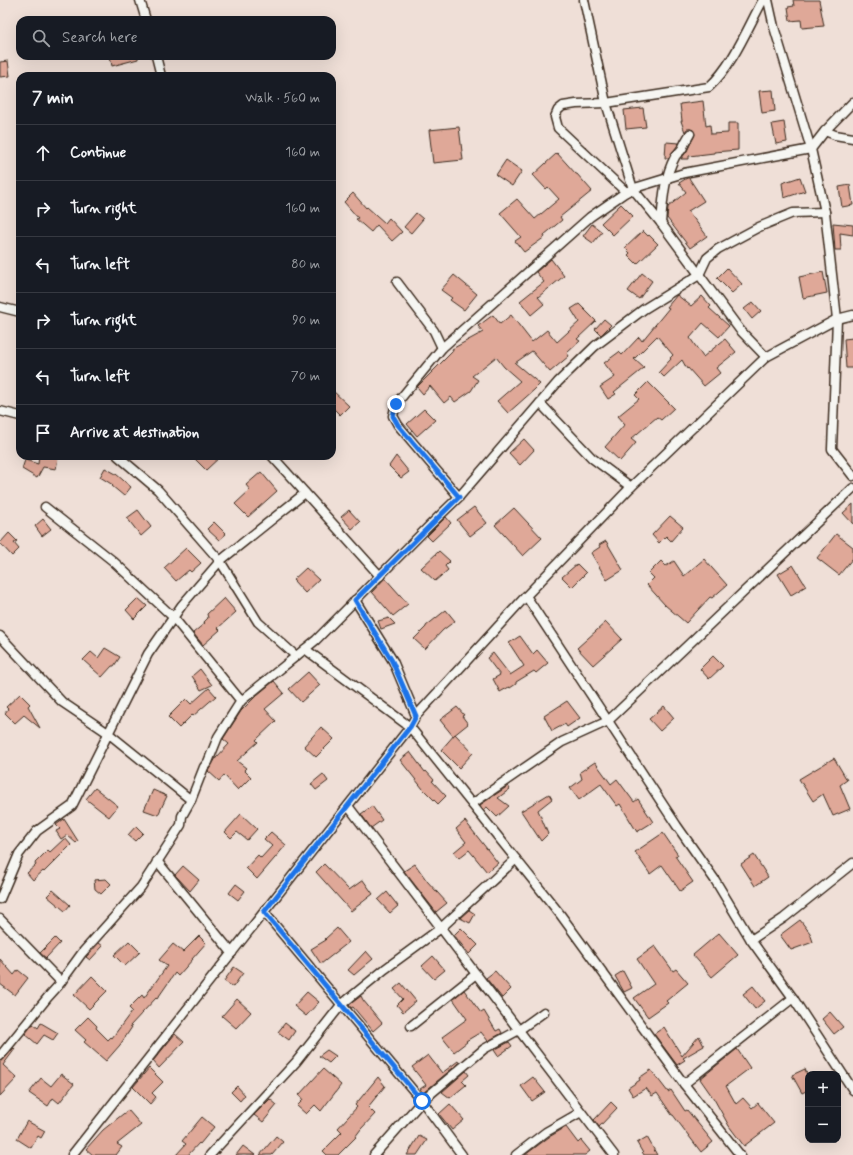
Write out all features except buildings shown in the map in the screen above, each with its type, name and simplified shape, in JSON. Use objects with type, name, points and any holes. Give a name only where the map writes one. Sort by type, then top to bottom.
[{"type":"street","points":[[140,0],[145,16]]},
{"type":"street","points":[[584,0],[606,103],[630,191]]},
{"type":"street","points":[[763,0],[726,67],[719,77],[708,87],[606,103],[563,106],[554,116],[558,128],[630,191],[661,223],[740,330],[766,357]]},
{"type":"street","points":[[768,0],[774,26],[811,149],[825,212],[837,319],[832,449],[853,476]]},
{"type":"street","points":[[157,60],[160,72]]},
{"type":"street","points":[[459,497],[398,425],[393,416],[396,404],[442,348],[590,217],[630,191],[638,187],[684,173],[811,149],[825,131],[853,102]]},
{"type":"street","points":[[825,131],[835,136],[853,138]]},
{"type":"street","points":[[661,223],[663,196],[667,179],[676,156],[683,148],[684,143],[690,134]]},
{"type":"street","points":[[0,1056],[61,982],[82,953],[141,887],[181,825],[182,816],[191,800],[218,737],[241,701],[316,640],[459,497],[558,382],[595,346],[644,309],[699,275],[707,258],[718,249],[759,227],[792,213],[825,212]]},
{"type":"street","points":[[397,282],[434,331],[442,348]]},
{"type":"street","points":[[0,308],[16,311]]},
{"type":"street","points":[[72,1155],[410,727],[416,716],[526,596],[631,487],[766,357],[837,319],[853,315]]},
{"type":"street","points":[[540,403],[592,458],[631,487]]},
{"type":"street","points":[[0,411],[16,415]]},
{"type":"street","points":[[123,460],[158,490],[220,561],[258,622],[296,656]]},
{"type":"street","points":[[276,460],[380,576]]},
{"type":"street","points":[[472,804],[562,742],[608,721],[853,488]]},
{"type":"street","points":[[0,899],[19,854],[37,831],[72,806],[148,654],[182,605],[220,561],[305,493]]},
{"type":"street","points":[[45,507],[113,561],[173,617],[241,701]]},
{"type":"street","points":[[526,596],[677,826],[715,880],[752,940],[853,1090]]},
{"type":"street","points":[[355,600],[392,661],[416,716]]},
{"type":"street","points":[[0,636],[62,702],[108,733],[191,800]]},
{"type":"street","points":[[305,649],[410,727],[560,914],[684,1084],[740,1155]]},
{"type":"street","points":[[348,806],[614,1155]]},
{"type":"street","points":[[210,1155],[296,1062],[341,1005],[385,968],[441,928],[516,859]]},
{"type":"street","points":[[157,861],[232,953]]},
{"type":"street","points":[[752,940],[784,918],[853,863]]},
{"type":"street","points":[[264,912],[422,1101],[462,1155]]},
{"type":"street","points":[[0,920],[61,982]]},
{"type":"street","points":[[411,1026],[476,974]]},
{"type":"street","points":[[684,1084],[792,998]]},
{"type":"street","points":[[374,1155],[422,1101],[484,1049],[519,1030],[544,1012]]},
{"type":"street","points":[[516,1155],[546,1132],[581,1112]]},
{"type":"route","points":[[396,404],[393,416],[398,425],[459,497],[355,600],[392,661],[416,716],[410,727],[264,912],[422,1101]]}]
